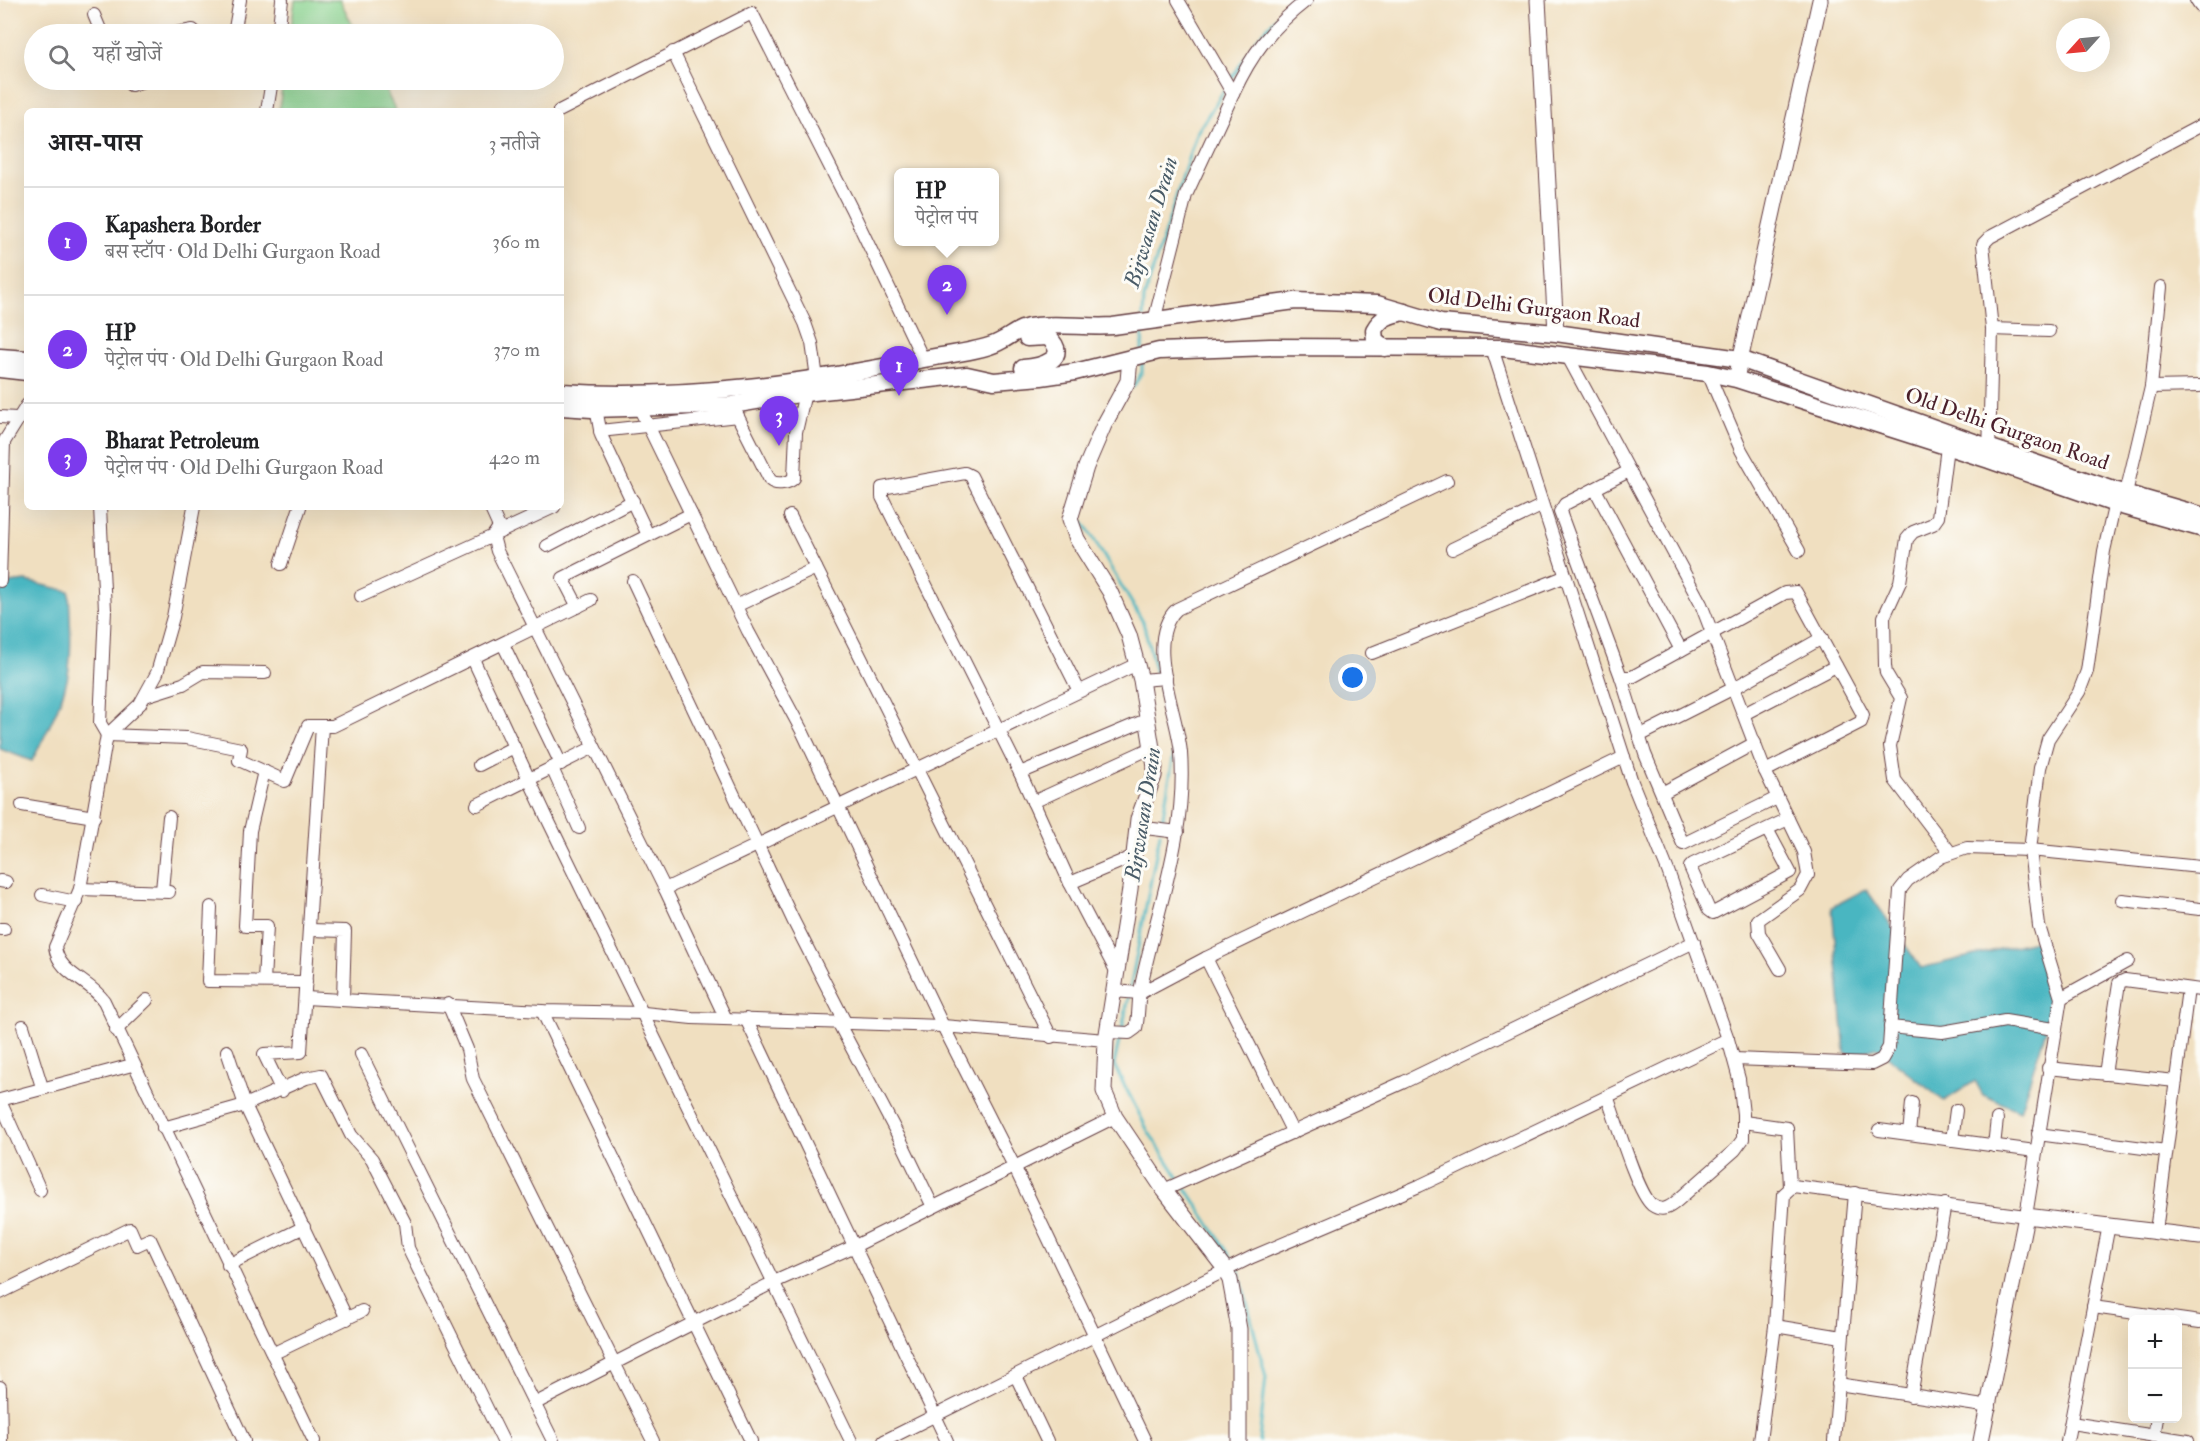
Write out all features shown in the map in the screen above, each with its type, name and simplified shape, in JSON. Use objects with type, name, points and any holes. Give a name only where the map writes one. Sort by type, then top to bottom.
[{"type":"main road","name":"Old Delhi Gurgaon Road","points":[[564,407],[817,378],[999,343],[1015,330],[1036,326],[1087,328],[1295,301],[1377,304],[1441,323],[1550,332],[1740,359],[1990,454],[2119,496],[2200,528]]},
{"type":"main road","points":[[1385,348],[1375,340],[1374,330],[1379,321],[1405,312]]},
{"type":"main road","points":[[967,375],[1042,366],[1052,362],[1056,352],[1054,342],[1048,338],[1036,337],[999,343]]},
{"type":"main road","name":"Old Delhi Gurgaon Road","points":[[564,393],[595,402],[639,407],[735,410],[805,393],[967,375],[994,381],[1041,377],[1159,351],[1270,347],[1492,348],[1708,373],[1736,379],[1947,447],[1990,454]]},
{"type":"main road","points":[[0,357],[24,359]]},
{"type":"main road","points":[[0,369],[24,372]]},
{"type":"main road","name":"Old Delhi Gurgaon Road","points":[[2119,496],[2200,515]]},
{"type":"street","points":[[236,24],[240,0]]},
{"type":"street","points":[[279,24],[282,0]]},
{"type":"street","points":[[1178,0],[1233,94]]},
{"type":"street","points":[[1145,322],[1186,195],[1248,61],[1265,39],[1307,0]]},
{"type":"street","points":[[1530,0],[1550,332]]},
{"type":"street","points":[[1538,0],[1550,332]]},
{"type":"street","points":[[1736,379],[1820,0]]},
{"type":"street","points":[[2196,0],[2200,6]]},
{"type":"street","points":[[564,108],[747,14],[752,14],[923,359]]},
{"type":"street","points":[[94,15],[98,24]]},
{"type":"street","points":[[673,52],[805,323],[812,343],[817,378]]},
{"type":"street","points":[[267,108],[270,90]]},
{"type":"street","points":[[1990,454],[1992,329],[1983,244],[1990,237],[2200,126]]},
{"type":"street","points":[[1981,1441],[2026,1216],[2054,1029],[2061,998],[2039,926],[2030,850],[2043,752],[2079,692],[2087,670],[2104,551],[2151,387],[2161,287]]},
{"type":"street","points":[[1992,329],[2049,331]]},
{"type":"street","points":[[1492,348],[1541,506],[1624,757],[1694,942],[1734,1059],[1744,1132],[1740,1146],[1677,1201],[1664,1209],[1649,1201],[1640,1187],[1607,1096]]},
{"type":"street","points":[[306,998],[448,1004],[542,1011],[644,1013],[726,1019],[943,1026],[1051,1037],[1130,1033],[1136,1028],[1137,993],[1175,832],[1181,755],[1153,679],[1137,664],[1124,619],[1077,539],[1071,519],[1086,467],[1104,425],[1128,381],[1137,356]]},
{"type":"street","points":[[1568,357],[1701,604],[1765,771],[1804,852],[1808,875],[1792,898],[1762,915],[1757,926],[1780,969]]},
{"type":"street","points":[[1708,373],[1741,450],[1799,551]]},
{"type":"street","points":[[2151,387],[2200,386]]},
{"type":"street","points":[[600,431],[648,427],[735,410],[770,480],[776,483],[790,481],[795,478],[796,432],[805,393]]},
{"type":"street","points":[[595,402],[600,431],[648,535]]},
{"type":"street","points":[[639,407],[736,606],[803,733],[943,1026],[1014,1166],[1144,1441]]},
{"type":"street","points":[[0,581],[4,442],[16,418],[24,409]]},
{"type":"street","points":[[0,417],[16,418]]},
{"type":"street","points":[[1947,447],[1936,521],[1930,527],[1913,532],[1907,539],[1900,582],[1884,622],[1885,670],[1902,704],[1891,737],[1891,768],[1902,792],[1950,852]]},
{"type":"street","points":[[1629,471],[1565,504],[1560,512],[1621,677],[1639,736],[1683,844],[1777,798]]},
{"type":"street","points":[[1079,691],[971,476],[964,473],[885,485],[881,491],[882,496],[997,731],[1020,773],[1070,883],[1116,971]]},
{"type":"street","points":[[1239,1441],[1239,1329],[1230,1269],[1164,1190],[1114,1117],[1104,1091],[1109,1035],[1117,992],[1116,971],[1134,856],[1154,776],[1155,767],[1146,720],[1153,679],[1166,622],[1177,609],[1446,481]]},
{"type":"street","points":[[1595,489],[1681,650]]},
{"type":"street","points":[[547,546],[633,501]]},
{"type":"street","points":[[1452,549],[1541,506]]},
{"type":"street","points":[[100,510],[105,610],[100,723],[107,735],[80,890],[57,940],[57,956],[64,969],[99,994],[314,1441]]},
{"type":"street","points":[[107,735],[130,715],[146,696],[156,673],[173,617],[193,510]]},
{"type":"street","points":[[281,564],[299,510]]},
{"type":"street","points":[[491,510],[499,527],[496,534],[496,551],[726,1019]]},
{"type":"street","points":[[361,596],[548,510]]},
{"type":"street","points":[[578,607],[563,578],[691,514]]},
{"type":"street","points":[[790,516],[1051,1037]]},
{"type":"street","points":[[736,606],[816,568]]},
{"type":"street","points":[[1372,653],[1564,577]]},
{"type":"street","points":[[633,581],[841,1022],[933,1207]]},
{"type":"street","points":[[1621,677],[1627,679],[1632,677],[1790,591],[1800,596],[1863,715],[1863,720],[1765,771]]},
{"type":"street","points":[[107,735],[187,738],[241,749],[239,760],[285,781],[306,728],[311,725],[333,726],[591,600]]},
{"type":"street","points":[[1639,736],[1734,688],[1822,639]]},
{"type":"street","points":[[503,644],[556,766],[579,828]]},
{"type":"street","points":[[474,658],[529,779],[851,1441]]},
{"type":"street","points":[[664,889],[1137,664]]},
{"type":"street","points":[[1744,714],[1836,666]]},
{"type":"street","points":[[146,696],[183,684],[203,672],[265,673]]},
{"type":"street","points":[[1020,773],[1146,720]]},
{"type":"street","points":[[282,1091],[264,1054],[301,1052],[322,726]]},
{"type":"street","points":[[1662,793],[1755,744]]},
{"type":"street","points":[[479,765],[514,747]]},
{"type":"street","points":[[477,805],[594,747]]},
{"type":"street","points":[[1033,802],[1151,748]]},
{"type":"street","points":[[1117,992],[1137,993],[1624,757]]},
{"type":"street","points":[[264,771],[250,831],[245,926],[267,926],[264,981]]},
{"type":"street","points":[[22,805],[94,817]]},
{"type":"street","points":[[80,890],[166,891],[169,817]]},
{"type":"street","points":[[1767,829],[1790,872],[1713,913],[1709,910],[1690,867],[1767,829],[1788,819]]},
{"type":"street","points":[[1140,828],[1175,832]]},
{"type":"street","points":[[1734,1059],[1872,1064],[1887,1054],[1900,890],[1913,876],[1950,852],[1967,848],[2030,850],[2200,867]]},
{"type":"street","points":[[1070,883],[1134,856]]},
{"type":"street","points":[[42,895],[76,902]]},
{"type":"street","points":[[2122,900],[2200,909]]},
{"type":"street","points":[[211,907],[208,981],[215,983],[306,982]]},
{"type":"street","points":[[310,930],[345,931],[343,999]]},
{"type":"street","points":[[1164,1190],[1293,1133],[1694,942]]},
{"type":"street","points":[[1206,958],[1293,1133]]},
{"type":"street","points":[[2061,998],[2128,961]]},
{"type":"street","points":[[2109,972],[2119,983]]},
{"type":"street","points":[[2119,983],[2125,980],[2194,989],[2176,1081],[2156,1231]]},
{"type":"street","points":[[2105,1074],[2119,983]]},
{"type":"street","points":[[116,1030],[147,1000]]},
{"type":"street","points":[[448,1004],[467,1049],[473,1079],[653,1441]]},
{"type":"street","points":[[542,1011],[750,1441]]},
{"type":"street","points":[[746,1019],[947,1441]]},
{"type":"street","points":[[1890,1027],[1942,1032],[2005,1021],[2054,1029]]},
{"type":"street","points":[[23,1026],[42,1087]]},
{"type":"street","points":[[884,1441],[1252,1257],[1419,1186],[1728,1040]]},
{"type":"street","points":[[227,1051],[245,1105],[347,1319]]},
{"type":"street","points":[[361,1054],[553,1441]]},
{"type":"street","points":[[40,1190],[0,1100],[42,1087],[132,1065]]},
{"type":"street","points":[[2048,1068],[2176,1081]]},
{"type":"street","points":[[163,1128],[245,1105],[319,1074],[324,1078],[351,1135],[372,1159],[405,1222],[408,1248],[503,1441]]},
{"type":"street","points":[[1909,1134],[1912,1103]]},
{"type":"street","points":[[1952,1140],[1956,1110]]},
{"type":"street","points":[[534,1404],[774,1281],[855,1246],[1114,1117]]},
{"type":"street","points":[[1994,1146],[1997,1119]]},
{"type":"street","points":[[1743,1122],[1787,1128],[1790,1187],[1784,1194],[1775,1326],[1760,1441]]},
{"type":"street","points":[[1879,1130],[2036,1151]]},
{"type":"street","points":[[2038,1134],[2166,1151]]},
{"type":"street","points":[[1790,1187],[1946,1204],[2200,1237]]},
{"type":"street","points":[[1834,1441],[1855,1193]]},
{"type":"street","points":[[1911,1396],[1946,1204]]},
{"type":"street","points":[[2067,1441],[2109,1225]]},
{"type":"street","points":[[228,1264],[304,1227]]},
{"type":"street","points":[[0,1293],[130,1229],[138,1245],[150,1239],[243,1441]]},
{"type":"street","points":[[2093,1306],[2147,1315]]},
{"type":"street","points":[[272,1354],[362,1311]]},
{"type":"street","points":[[2182,1320],[2200,1322]]},
{"type":"street","points":[[1775,1326],[1842,1337]]},
{"type":"street","points":[[1016,1376],[1047,1441]]},
{"type":"street","points":[[1838,1384],[1989,1407]]},
{"type":"street","points":[[0,1387],[1,1441]]},
{"type":"street","points":[[2071,1423],[2188,1441]]},
{"type":"street","points":[[2154,1436],[2156,1423]]},
{"type":"green space","points":[[295,0],[340,0],[352,24],[291,24]]},
{"type":"green space","points":[[282,90],[385,90],[394,108],[279,108]]},
{"type":"water","points":[[26,581],[69,591],[70,658],[67,680],[47,732],[32,761],[0,749],[0,584]]},
{"type":"water","points":[[1866,889],[1921,968],[2035,941],[2057,995],[2020,1111],[1983,1095],[1975,1081],[1944,1101],[1877,1048],[1852,1055],[1845,1053],[1832,907]]},
{"type":"waterway","name":"Bijwasan Drain","points":[[1232,78],[1256,40],[1292,0]]},
{"type":"waterway","name":"Bijwasan Drain","points":[[1143,317],[1144,298],[1196,134],[1223,92]]},
{"type":"waterway","name":"Bijwasan Drain","points":[[1142,350],[1143,327]]},
{"type":"waterway","name":"Bijwasan Drain","points":[[1133,387],[1142,372],[1142,360]]},
{"type":"waterway","name":"Bijwasan Drain","points":[[1091,476],[1080,516],[1143,622],[1156,674]]},
{"type":"waterway","name":"Bijwasan Drain","points":[[1158,681],[1175,748],[1161,827]]},
{"type":"waterway","name":"Bijwasan Drain","points":[[1130,989],[1160,833]]},
{"type":"waterway","name":"Bijwasan Drain","points":[[1122,1030],[1129,995]]},
{"type":"waterway","name":"Bijwasan Drain","points":[[1120,1036],[1114,1065],[1148,1131],[1180,1180]]},
{"type":"waterway","name":"Bijwasan Drain","points":[[1184,1185],[1234,1262]]},
{"type":"waterway","name":"Bijwasan Drain","points":[[1238,1268],[1266,1377],[1259,1441]]},
{"type":"place","name":"HP","points":[[947,315]]},
{"type":"place","name":"Kapashera Border","points":[[899,396]]},
{"type":"place","name":"Bharat Petroleum","points":[[779,446]]}]
